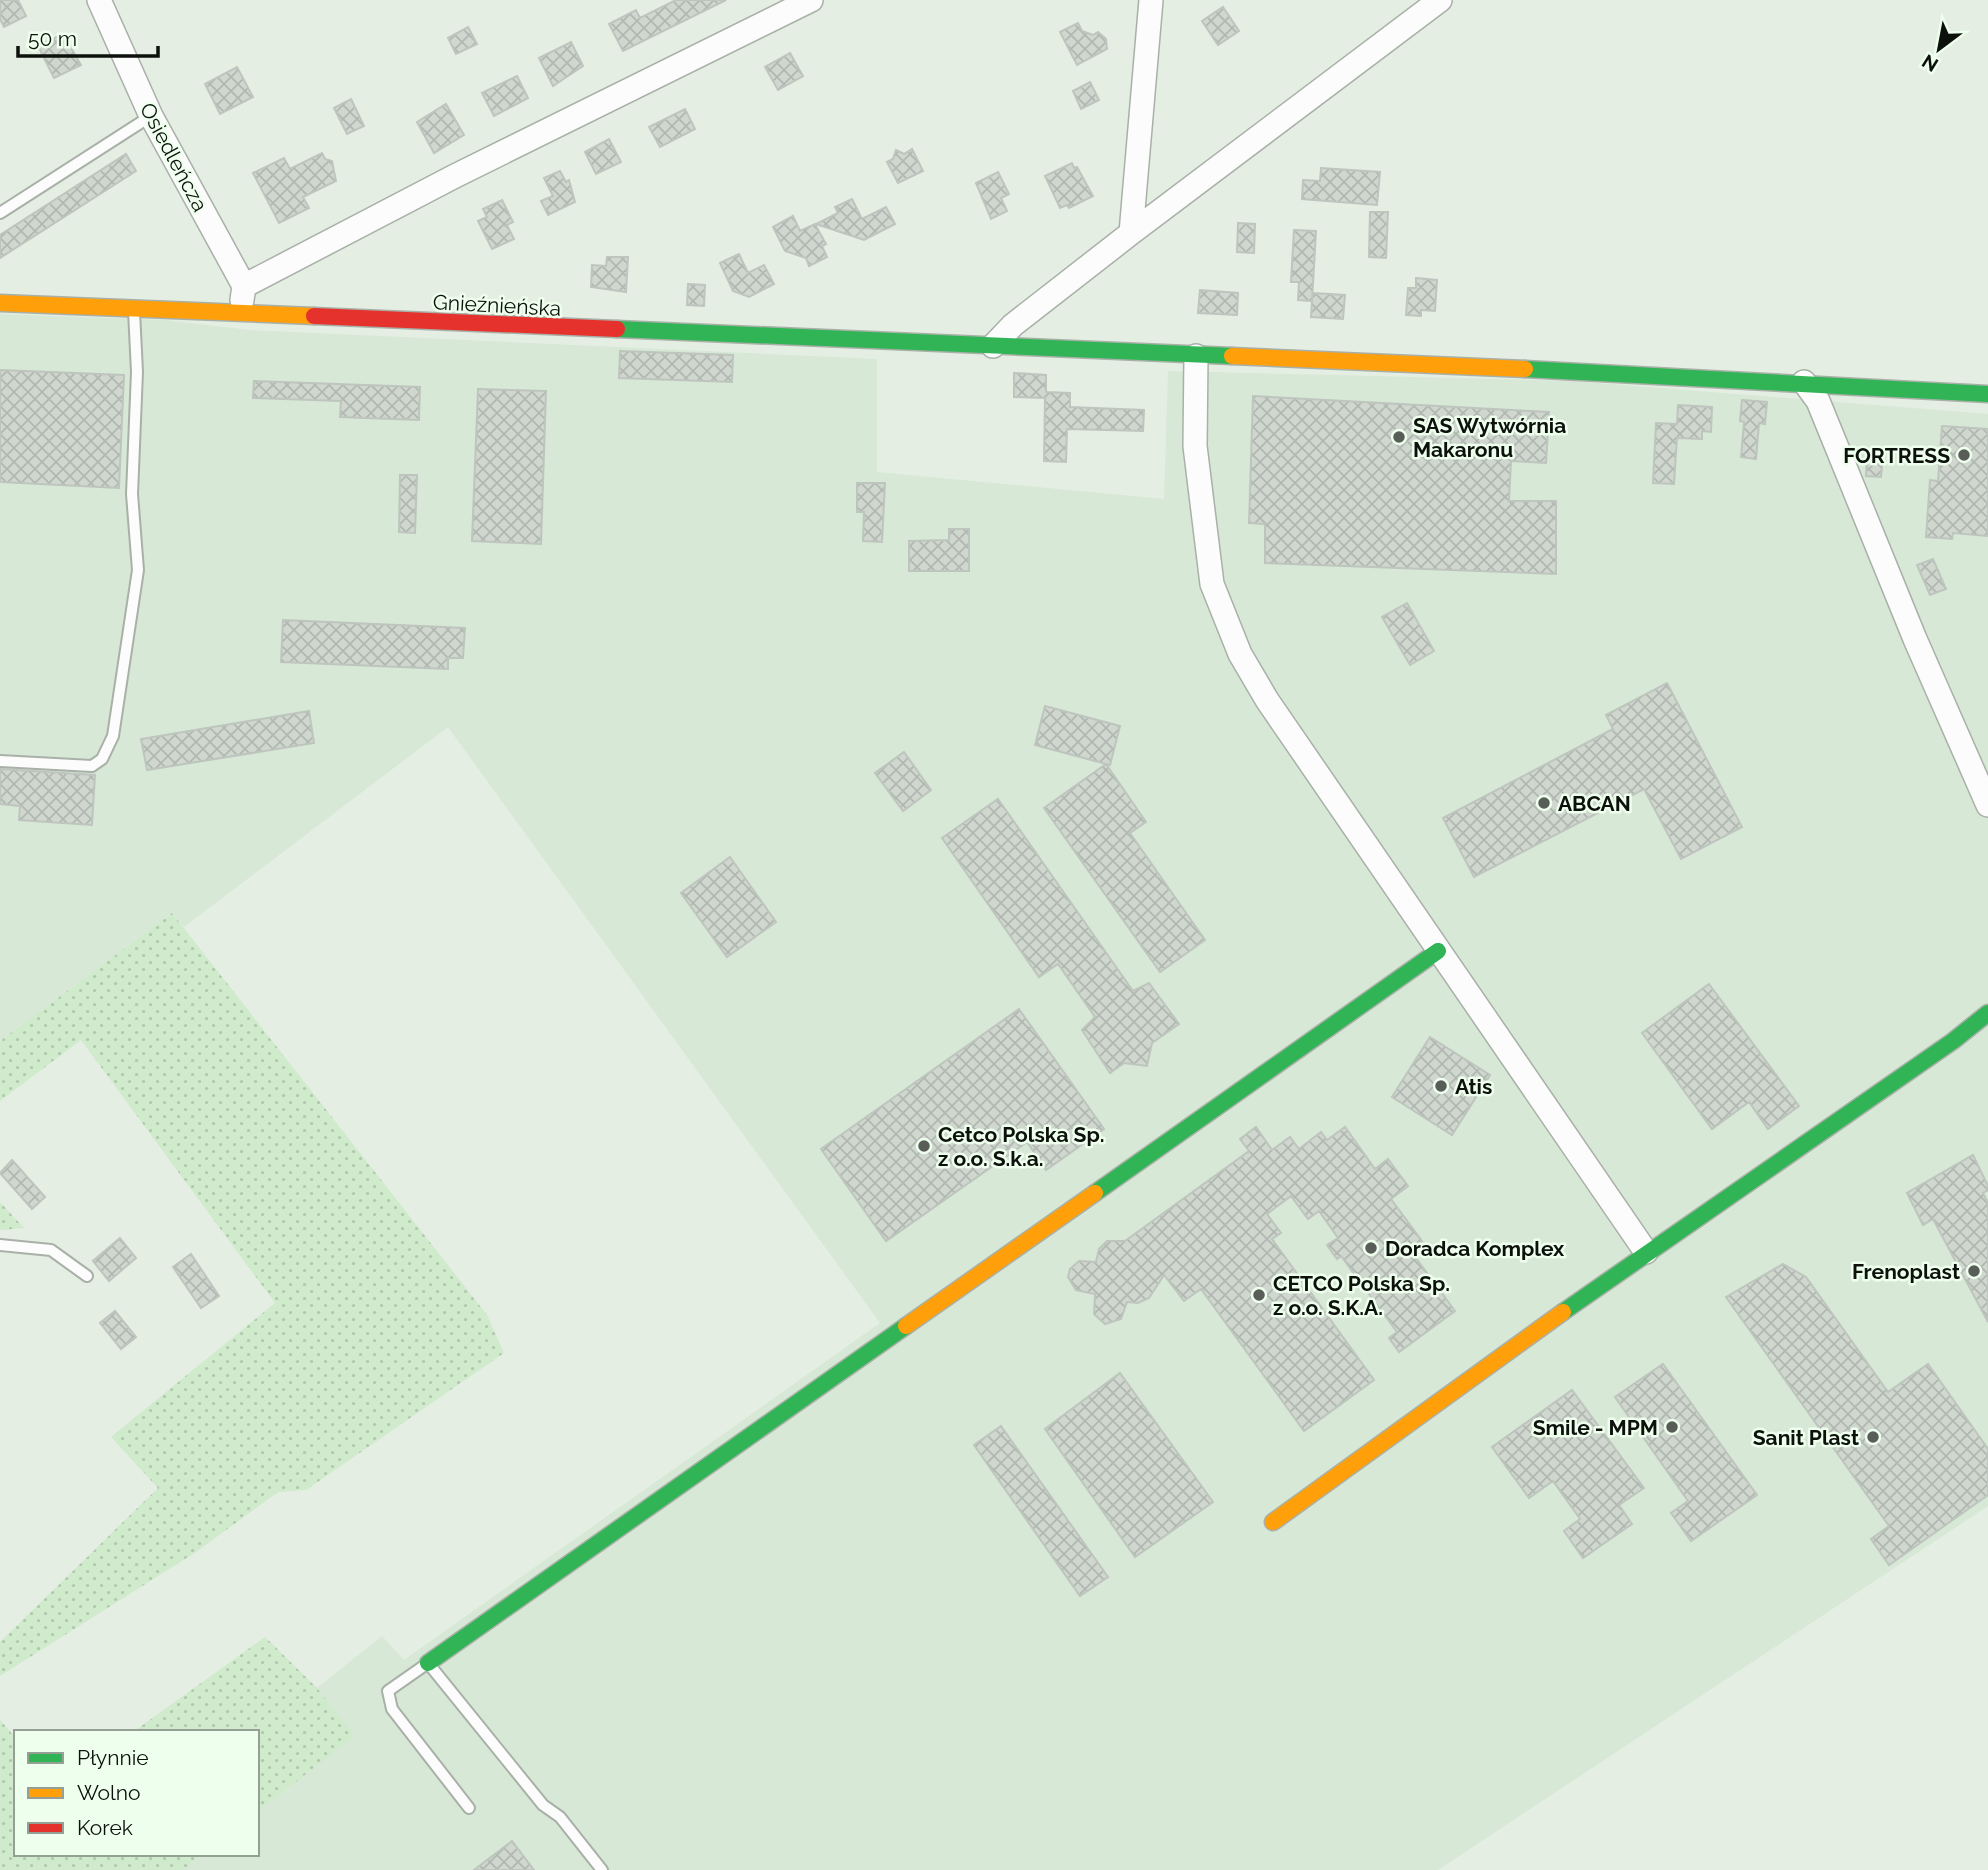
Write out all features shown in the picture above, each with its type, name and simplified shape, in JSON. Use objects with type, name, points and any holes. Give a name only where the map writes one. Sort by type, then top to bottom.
[{"type":"street","name":"Osiedleńcza","points":[[99,0],[151,116],[244,286]]},
{"type":"street","points":[[241,314],[244,286],[456,176],[811,0]]},
{"type":"street","points":[[1131,233],[1151,0]]},
{"type":"street","points":[[993,346],[1013,325],[1131,233],[1440,0]]},
{"type":"street","name":"Gnieźnieńska","points":[[0,303],[1804,382],[1988,394]]},
{"type":"street","points":[[1196,356],[1195,446],[1212,584],[1236,642],[1267,700],[1646,1252]]},
{"type":"street","points":[[1804,382],[1818,401],[1915,639],[1988,804]]},
{"type":"street","points":[[428,1663],[1438,951]]},
{"type":"street","points":[[1273,1522],[1646,1252],[1953,1041],[1988,1013]]},
{"type":"lane","points":[[0,213],[151,116]]},
{"type":"lane","points":[[0,761],[92,766],[102,759],[113,736],[138,570],[132,494],[137,372],[134,309]]},
{"type":"lane","points":[[0,1245],[51,1250],[87,1276]]},
{"type":"lane","points":[[469,1808],[392,1709],[388,1691],[428,1663],[542,1805],[560,1816],[602,1870]]},
{"type":"shaded area","points":[[0,314],[165,320],[249,330],[877,359],[877,472],[1164,499],[1168,371],[1573,381],[1988,414],[1988,1506],[1438,1870],[183,1870],[200,1856],[259,1856],[259,1810],[354,1736],[317,1688],[382,1636],[404,1660],[880,1323],[448,727],[184,927],[172,913],[0,1041]]},
{"type":"green space","points":[[172,913],[487,1315],[504,1353],[306,1490],[278,1492],[196,1552],[0,1676],[0,1642],[158,1488],[111,1437],[275,1303],[81,1040],[0,1101],[0,1041]]},
{"type":"green space","points":[[0,1202],[24,1228],[0,1230]]},
{"type":"green space","points":[[265,1637],[317,1688],[355,1736],[259,1810],[259,1730],[136,1730]]},
{"type":"green space","points":[[0,1720],[14,1736],[14,1856],[200,1856],[183,1870],[0,1870]]},
{"type":"building","points":[[0,0],[18,0],[26,16],[4,27],[0,19]]},
{"type":"building","points":[[676,0],[726,0],[623,51],[609,24],[636,10],[640,18]]},
{"type":"building","points":[[1223,7],[1239,31],[1218,45],[1202,21]]},
{"type":"building","points":[[1078,23],[1082,31],[1093,35],[1098,32],[1106,39],[1107,49],[1077,65],[1060,32]]},
{"type":"building","points":[[468,27],[477,44],[456,54],[448,38]]},
{"type":"building","points":[[63,34],[81,65],[54,78],[38,46]]},
{"type":"building","points":[[571,42],[583,66],[553,86],[539,58]]},
{"type":"building","points":[[790,53],[803,76],[778,90],[765,67]]},
{"type":"building","points":[[237,67],[253,97],[220,114],[205,84]]},
{"type":"building","points":[[517,76],[528,98],[494,116],[482,93]]},
{"type":"building","points":[[1090,82],[1099,100],[1081,109],[1073,91]]},
{"type":"building","points":[[351,99],[364,126],[347,134],[334,108]]},
{"type":"building","points":[[446,104],[464,135],[434,153],[417,122]]},
{"type":"building","points":[[685,109],[695,129],[660,147],[649,127]]},
{"type":"building","points":[[609,139],[621,162],[596,174],[585,152]]},
{"type":"building","points":[[912,149],[923,171],[898,183],[887,162],[893,159],[896,150],[904,154]]},
{"type":"building","points":[[322,153],[325,159],[332,161],[336,181],[303,197],[309,208],[279,223],[253,173],[284,158],[290,169]]},
{"type":"building","points":[[126,154],[136,171],[0,258],[0,235]]},
{"type":"building","points":[[1072,163],[1093,196],[1069,208],[1067,205],[1060,208],[1045,176]]},
{"type":"building","points":[[1321,168],[1380,172],[1377,205],[1302,199],[1303,180],[1320,181]]},
{"type":"building","points":[[560,171],[566,182],[569,180],[575,202],[548,215],[541,201],[553,196],[544,178]]},
{"type":"building","points":[[998,172],[1009,194],[1001,198],[1007,211],[991,219],[976,183]]},
{"type":"building","points":[[852,199],[862,219],[886,207],[895,224],[864,240],[816,224],[838,213],[835,207]]},
{"type":"building","points":[[502,200],[513,222],[507,225],[514,239],[492,249],[478,221],[487,217],[483,209]]},
{"type":"building","points":[[1370,212],[1388,212],[1386,258],[1369,257]]},
{"type":"building","points":[[793,216],[800,231],[815,224],[826,244],[822,246],[827,257],[809,266],[806,258],[785,251],[773,227]]},
{"type":"building","points":[[1238,223],[1255,224],[1254,253],[1237,252]]},
{"type":"building","points":[[1294,230],[1316,231],[1312,301],[1298,300],[1299,282],[1291,282]]},
{"type":"building","points":[[739,254],[748,273],[764,265],[774,284],[749,297],[733,291],[720,263]]},
{"type":"building","points":[[607,257],[628,257],[626,292],[591,287],[592,265],[606,266]]},
{"type":"building","points":[[1416,278],[1437,280],[1435,311],[1421,310],[1421,316],[1406,315],[1408,288],[1416,288]]},
{"type":"building","points":[[688,284],[705,285],[704,306],[687,305]]},
{"type":"building","points":[[1200,290],[1238,293],[1237,315],[1198,313]]},
{"type":"building","points":[[1313,293],[1345,295],[1343,319],[1311,317]]},
{"type":"building","points":[[620,351],[733,355],[732,382],[619,378]]},
{"type":"building","points":[[0,370],[124,375],[119,488],[0,482]]},
{"type":"building","points":[[1014,373],[1046,375],[1046,392],[1070,393],[1070,407],[1144,410],[1143,431],[1067,429],[1066,462],[1044,461],[1045,398],[1014,397]]},
{"type":"building","points":[[254,381],[420,387],[419,420],[340,417],[341,401],[253,398]]},
{"type":"building","points":[[478,389],[546,391],[541,544],[472,541]]},
{"type":"building","points":[[1253,396],[1549,412],[1546,463],[1511,461],[1509,501],[1556,501],[1556,574],[1265,563],[1265,524],[1249,523]]},
{"type":"building","points":[[1742,400],[1767,402],[1765,424],[1759,423],[1756,459],[1741,457],[1744,422],[1740,421]]},
{"type":"building","points":[[1678,405],[1712,407],[1711,432],[1702,431],[1702,439],[1677,438],[1674,484],[1653,483],[1656,423],[1677,424]]},
{"type":"building","name":"FORTRESS","points":[[1942,426],[1988,429],[1988,536],[1953,533],[1952,539],[1926,537],[1930,480],[1938,481]]},
{"type":"building","points":[[1867,454],[1883,455],[1881,477],[1866,476]]},
{"type":"building","points":[[400,475],[417,475],[415,533],[399,532]]},
{"type":"building","points":[[857,483],[885,483],[882,542],[863,541],[864,512],[857,512]]},
{"type":"building","points":[[949,529],[969,529],[969,571],[909,571],[909,541],[949,540]]},
{"type":"building","points":[[1933,559],[1946,589],[1930,595],[1917,565]]},
{"type":"building","points":[[1407,603],[1434,651],[1410,665],[1382,617]]},
{"type":"building","points":[[283,620],[465,628],[463,658],[448,658],[448,669],[281,662]]},
{"type":"building","points":[[1667,683],[1742,827],[1681,859],[1644,789],[1474,877],[1443,818],[1613,729],[1606,715]]},
{"type":"building","points":[[1045,706],[1120,726],[1110,765],[1035,745]]},
{"type":"building","points":[[309,711],[314,743],[147,770],[141,739]]},
{"type":"building","points":[[904,752],[931,790],[903,811],[875,773]]},
{"type":"building","points":[[1106,764],[1146,822],[1130,833],[1205,940],[1160,972],[1044,808]]},
{"type":"building","points":[[0,769],[95,775],[92,825],[19,820],[20,806],[0,804]]},
{"type":"building","points":[[998,799],[1133,991],[1149,983],[1179,1024],[1152,1043],[1147,1066],[1124,1063],[1110,1073],[1082,1030],[1095,1017],[1058,964],[1039,977],[942,838]]},
{"type":"building","points":[[730,857],[776,922],[727,957],[681,893]]},
{"type":"building","points":[[1709,984],[1799,1106],[1768,1129],[1749,1102],[1712,1129],[1642,1033]]},
{"type":"building","name":"Cetco Polska Sp. z o.o. S.k.a.","points":[[1019,1009],[1104,1129],[1046,1170],[1027,1142],[886,1241],[821,1149]]},
{"type":"building","name":"Atis","points":[[1430,1037],[1490,1075],[1452,1135],[1392,1097]]},
{"type":"building","points":[[1256,1127],[1272,1150],[1290,1137],[1299,1149],[1321,1132],[1327,1140],[1345,1127],[1375,1169],[1388,1159],[1408,1186],[1391,1199],[1422,1241],[1410,1250],[1455,1311],[1399,1352],[1389,1338],[1397,1332],[1341,1256],[1337,1259],[1327,1245],[1338,1238],[1319,1211],[1308,1219],[1291,1196],[1267,1214],[1281,1233],[1272,1239],[1374,1380],[1304,1431],[1201,1289],[1184,1301],[1164,1275],[1149,1298],[1138,1303],[1127,1302],[1121,1319],[1105,1324],[1094,1314],[1095,1294],[1076,1290],[1068,1277],[1070,1269],[1079,1261],[1096,1262],[1099,1249],[1107,1241],[1125,1241],[1249,1151],[1240,1139]]},
{"type":"building","points":[[1973,1155],[1988,1186],[1988,1190],[1983,1193],[1988,1203],[1988,1322],[1933,1219],[1923,1225],[1907,1193]]},
{"type":"building","points":[[12,1160],[45,1197],[32,1209],[0,1173]]},
{"type":"building","points":[[120,1238],[136,1258],[109,1281],[93,1261]]},
{"type":"building","points":[[191,1254],[219,1296],[201,1308],[173,1267]]},
{"type":"building","name":"Sanit Plast","points":[[1783,1264],[1806,1277],[1888,1392],[1928,1364],[1988,1449],[1988,1495],[1889,1565],[1871,1539],[1889,1526],[1726,1297]]},
{"type":"building","points":[[115,1311],[136,1337],[121,1349],[100,1323]]},
{"type":"building","name":"Smile - MPM","points":[[1663,1364],[1757,1495],[1691,1541],[1671,1513],[1688,1501],[1615,1397]]},
{"type":"building","points":[[1120,1373],[1213,1502],[1135,1557],[1045,1429]]},
{"type":"building","points":[[1572,1390],[1644,1488],[1619,1505],[1632,1524],[1583,1558],[1564,1531],[1580,1519],[1553,1481],[1529,1498],[1492,1447]]},
{"type":"building","points":[[1001,1426],[1108,1577],[1080,1596],[974,1445]]},
{"type":"building","points":[[512,1841],[534,1870],[474,1870]]},
{"type":"traffic: fast","points":[[617,329],[1232,356]]},
{"type":"traffic: fast","points":[[1525,369],[1988,394]]},
{"type":"traffic: fast","points":[[1095,1193],[1438,951]]},
{"type":"traffic: fast","points":[[1563,1312],[1953,1041],[1988,1013]]},
{"type":"traffic: fast","points":[[428,1663],[906,1326]]},
{"type":"traffic: slow","points":[[0,303],[314,316]]},
{"type":"traffic: slow","points":[[1232,356],[1525,369]]},
{"type":"traffic: slow","points":[[906,1326],[1095,1193]]},
{"type":"traffic: slow","points":[[1273,1522],[1563,1312]]},
{"type":"traffic: jam","points":[[314,316],[617,329]]},
{"type":"place","name":"SAS Wytwórnia Makaronu","points":[[1399,437]]},
{"type":"place","name":"FORTRESS","points":[[1964,455]]},
{"type":"place","name":"ABCAN","points":[[1544,803]]},
{"type":"place","name":"Atis","points":[[1441,1086]]},
{"type":"place","name":"Cetco Polska Sp. z o.o. S.k.a.","points":[[924,1146]]},
{"type":"place","name":"Doradca Komplex","points":[[1371,1248]]},
{"type":"place","name":"Frenoplast","points":[[1974,1271]]},
{"type":"place","name":"CETCO Polska Sp. z o.o. S.K.A.","points":[[1259,1295]]},
{"type":"place","name":"Smile - MPM","points":[[1672,1427]]},
{"type":"place","name":"Sanit Plast","points":[[1873,1437]]}]
